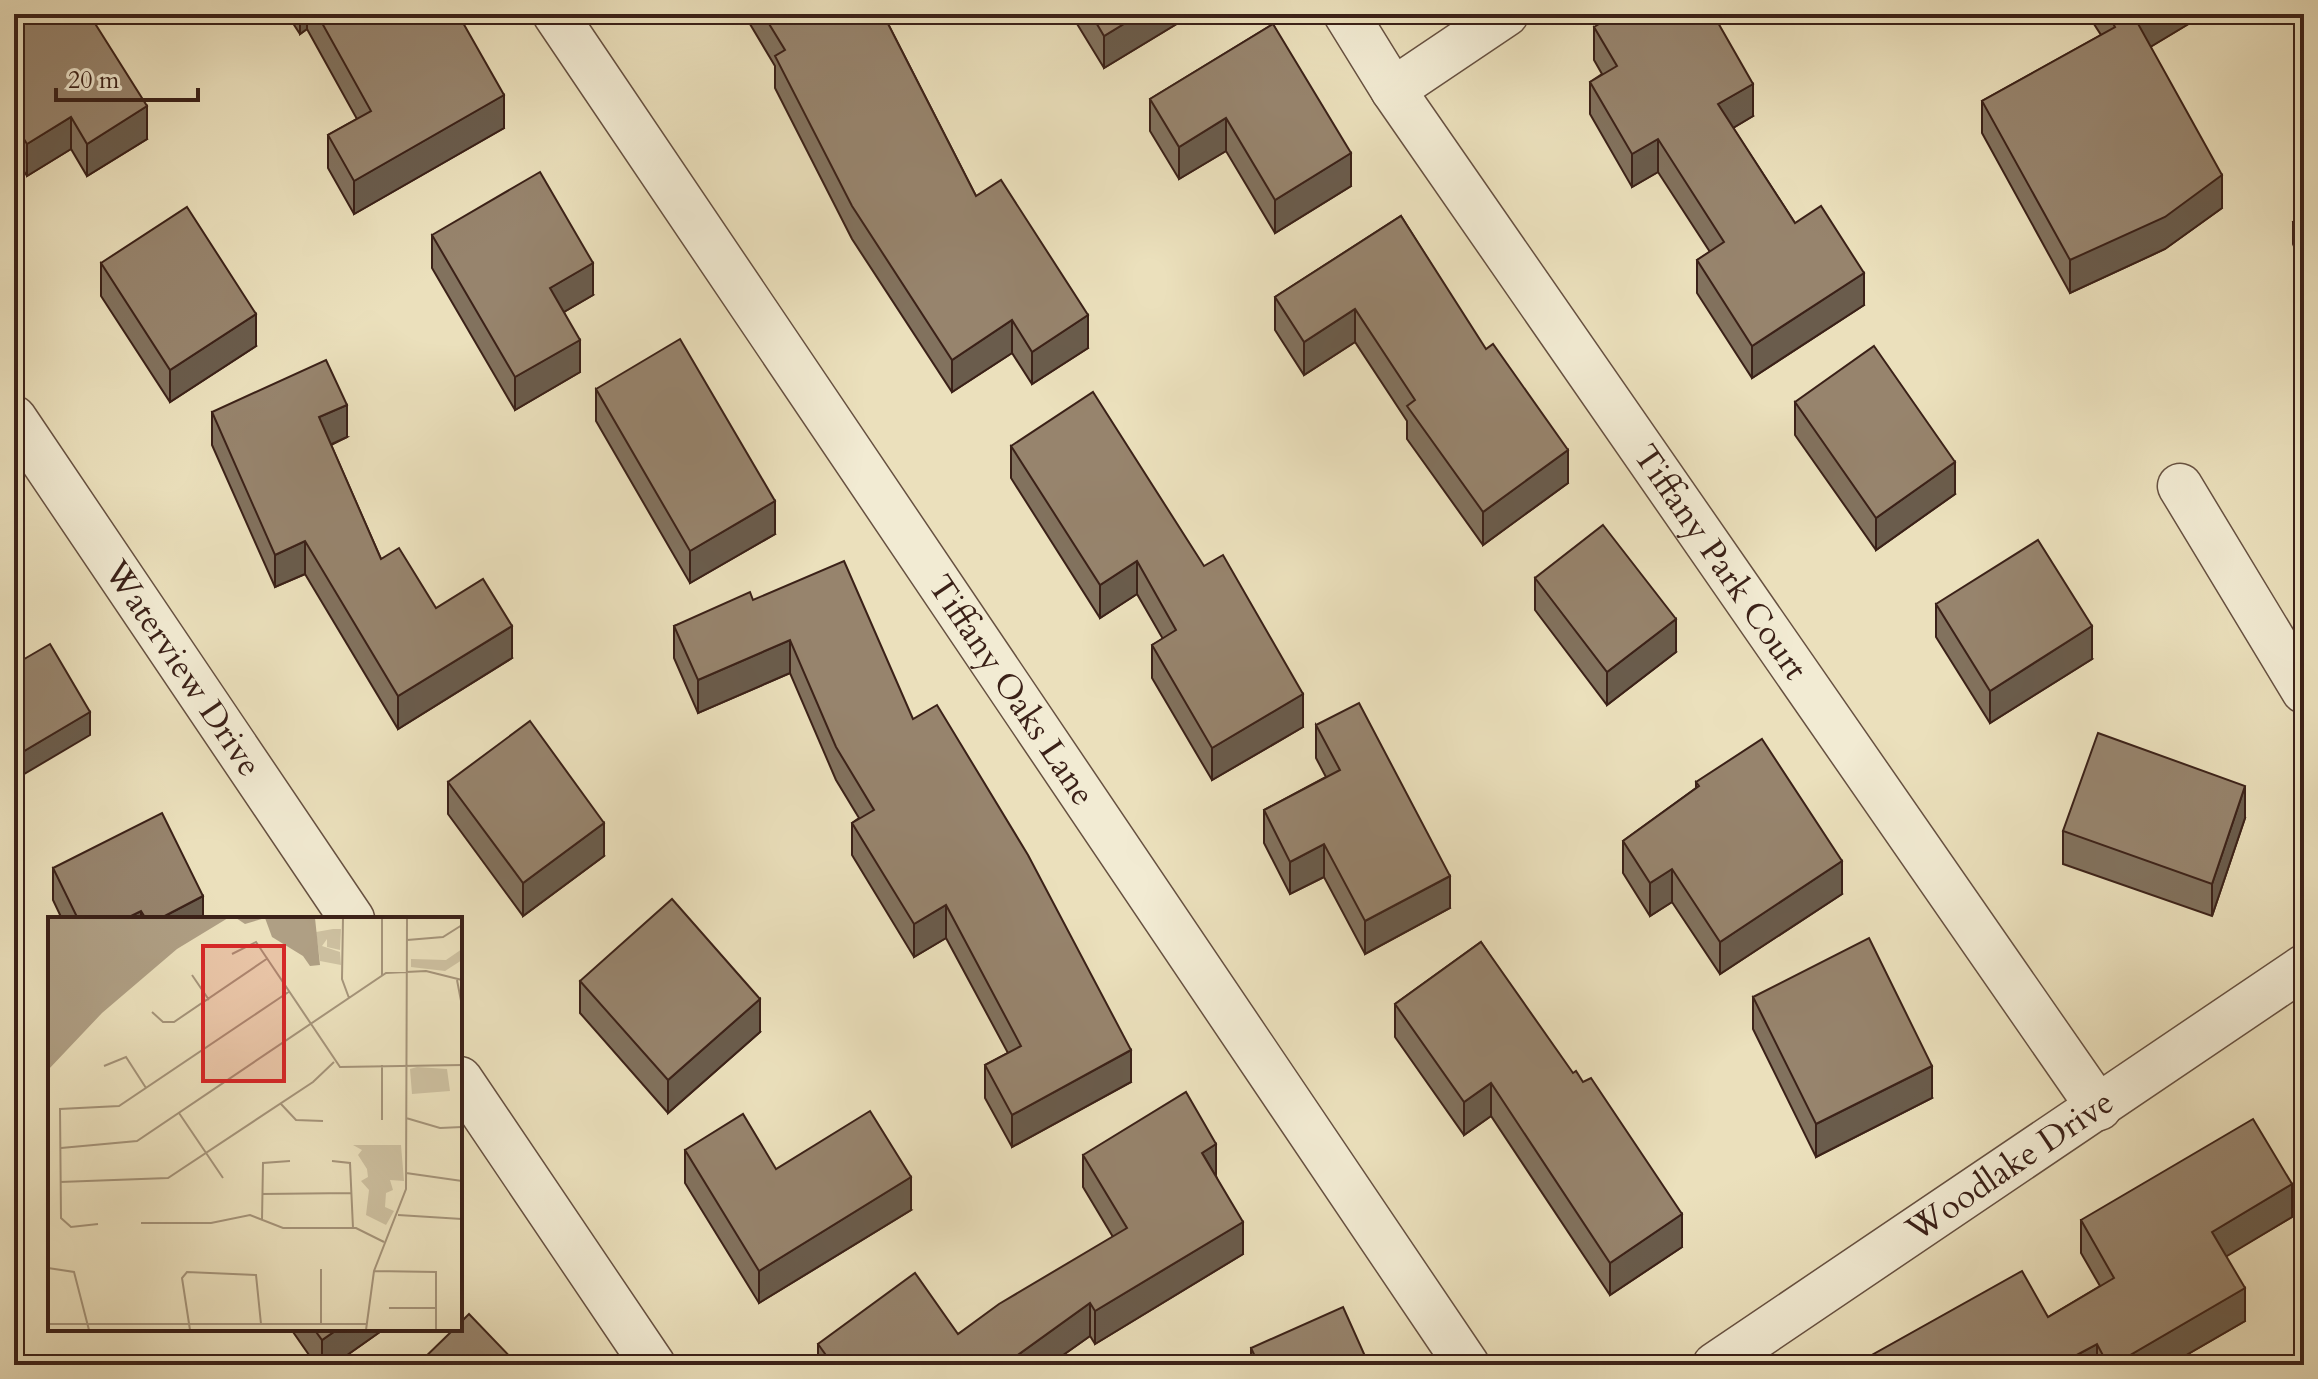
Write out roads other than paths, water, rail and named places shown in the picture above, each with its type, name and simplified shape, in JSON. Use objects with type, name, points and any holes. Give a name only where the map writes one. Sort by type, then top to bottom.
[{"type":"street","name":"Tiffany Oaks Lane","points":[[555,14],[1467,1365]]},
{"type":"street","name":"Tiffany Park Court","points":[[1346,14],[1393,90],[2099,1108]]},
{"type":"street","points":[[1393,90],[1506,14]]},
{"type":"street","name":"Waterview Drive","points":[[14,418],[351,917]]},
{"type":"street","points":[[2180,486],[2304,691]]},
{"type":"street","name":"Woodlake Drive","points":[[1715,1365],[2304,967]]},
{"type":"street","points":[[462,1082],[653,1365]]}]
